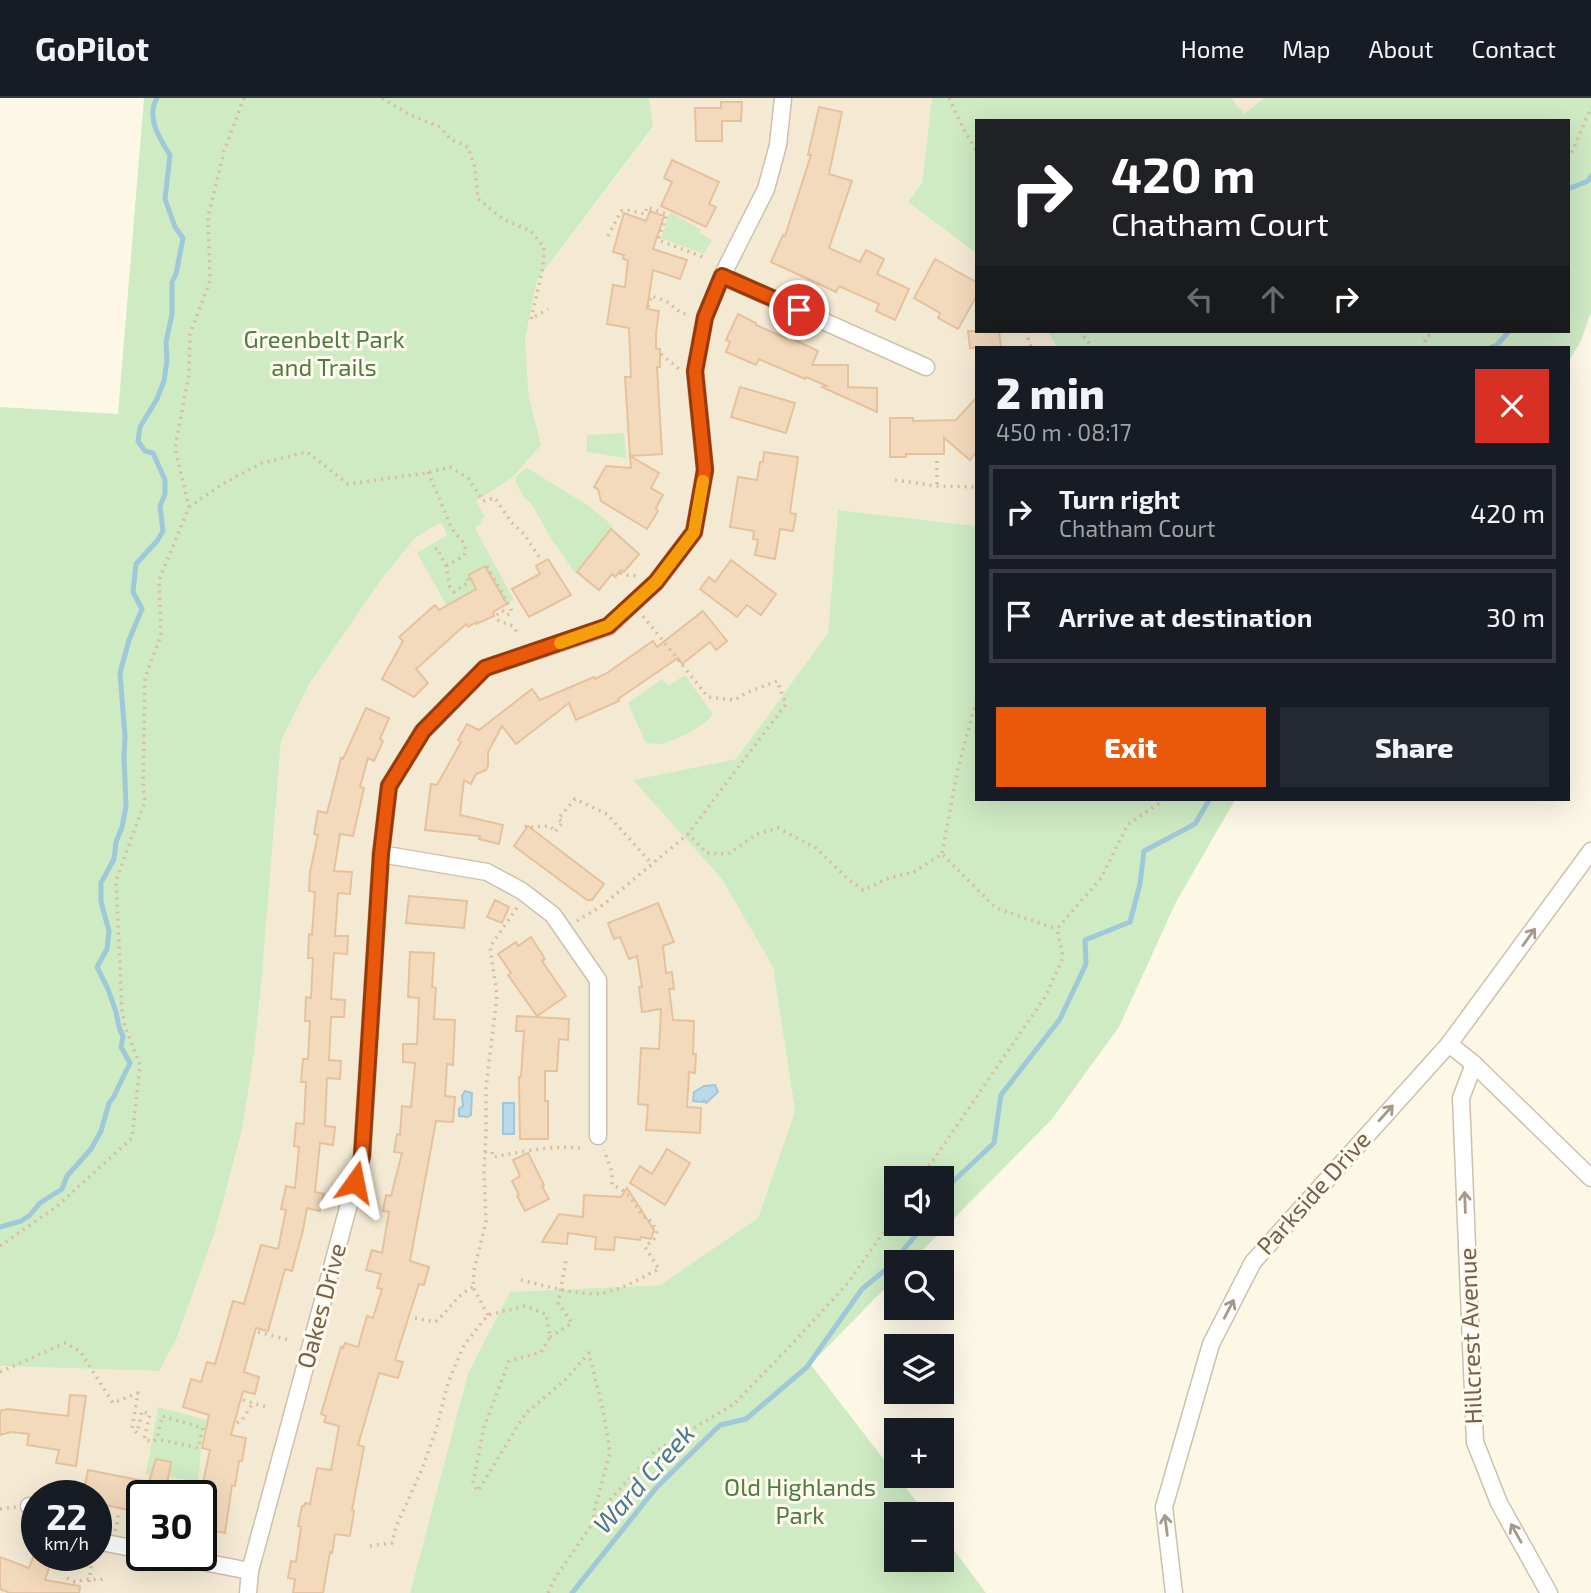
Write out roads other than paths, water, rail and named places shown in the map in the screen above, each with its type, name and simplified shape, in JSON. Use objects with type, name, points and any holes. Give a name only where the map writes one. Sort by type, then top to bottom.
[{"type":"street","name":"Oakes Drive","points":[[248,1593],[250,1571],[362,1156],[381,854],[389,786],[423,731],[485,668],[608,626],[656,582],[694,532],[705,470],[695,371],[705,317],[765,189],[778,145],[783,98]]},
{"type":"street","points":[[722,276],[926,367]]},
{"type":"street","name":"Parkside Drive","points":[[1174,1593],[1164,1507],[1211,1344],[1253,1262],[1449,1044],[1591,852]]},
{"type":"street","points":[[381,854],[487,872],[526,894],[553,915],[598,980],[598,1136]]},
{"type":"street","points":[[1449,1044],[1474,1064],[1591,1178]]},
{"type":"street","name":"Hillcrest Avenue","points":[[1474,1064],[1461,1098],[1475,1442],[1499,1503],[1549,1593]]},
{"type":"street","points":[[217,1565],[250,1571]]},
{"type":"water","points":[[715,1085],[718,1092],[706,1103],[704,1100],[693,1101],[694,1092],[704,1086]]},
{"type":"water","points":[[465,1091],[472,1093],[471,1115],[468,1117],[459,1116]]},
{"type":"water","points":[[503,1103],[514,1103],[514,1134],[503,1134]]},
{"type":"waterway","points":[[0,1227],[21,1221],[40,1203],[62,1189],[67,1176],[91,1149],[101,1131],[109,1103],[130,1063],[121,1047],[123,1037],[116,1012],[97,967],[107,949],[109,931],[101,902],[101,883],[114,859],[126,806],[125,736],[120,673],[129,640],[142,609],[133,592],[136,564],[163,531],[160,506],[165,494],[165,480],[153,453],[145,451],[138,441],[140,427],[157,399],[164,381],[166,342],[172,314],[172,282],[183,238],[175,227],[165,199],[170,155],[153,120],[157,98]]},
{"type":"waterway","name":"Ward Creek","points":[[1570,188],[1588,181],[1591,176]]},
{"type":"waterway","name":"Ward Creek","points":[[1494,346],[1507,333]]},
{"type":"waterway","name":"Ward Creek","points":[[954,1181],[994,1143],[1001,1095],[1060,1019],[1086,964],[1085,940],[1130,922],[1140,884],[1144,851],[1195,824],[1208,801]]},
{"type":"waterway","name":"Ward Creek","points":[[572,1593],[656,1488],[720,1425],[746,1419],[807,1367],[862,1289],[889,1267],[915,1236]]},
{"type":"park label","name":"Greenbelt Park and Trails","points":[[324,354]]},
{"type":"park label","name":"Old Highlands Park","points":[[800,1502]]}]
